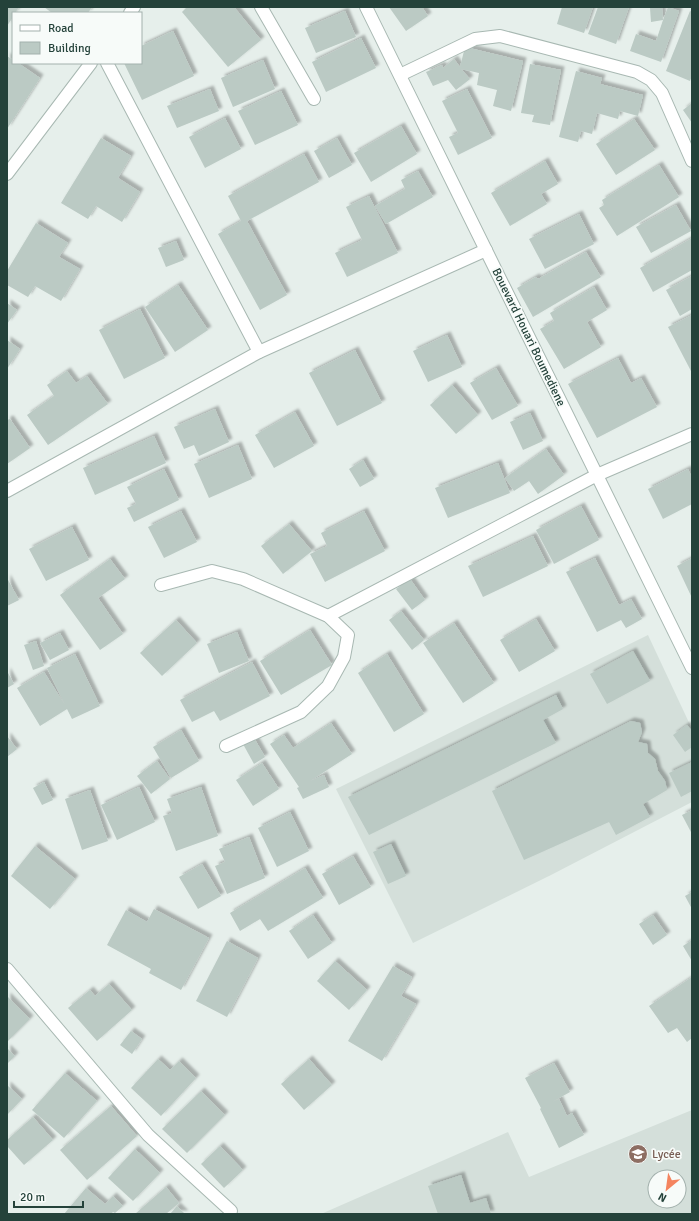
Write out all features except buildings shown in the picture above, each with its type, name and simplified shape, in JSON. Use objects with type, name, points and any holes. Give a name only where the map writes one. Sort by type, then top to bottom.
[{"type":"street","points":[[261,7],[314,99]]},
{"type":"street","name":"Bouevard Houari Boumediene","points":[[366,7],[692,668]]},
{"type":"street","points":[[400,75],[474,39],[500,36],[637,72],[651,80],[662,93],[692,161]]},
{"type":"street","points":[[7,174],[90,64]]},
{"type":"street","points":[[108,64],[259,352]]},
{"type":"street","points":[[7,491],[259,352],[486,250]]},
{"type":"street","points":[[328,616],[597,475],[692,434]]},
{"type":"street","points":[[161,585],[212,571],[243,579],[328,616],[348,634],[344,657],[328,686],[301,712],[226,746]]},
{"type":"street","points":[[7,969],[148,1135],[231,1211]]},
{"type":"shaded area","points":[[648,635],[692,729],[692,802],[551,875],[413,943],[336,789]]},
{"type":"shaded area","name":"Lycée","points":[[692,1110],[692,1214],[321,1214],[508,1132],[529,1177]]},
{"type":"place","name":"Lycée","points":[[638,1154]]}]
